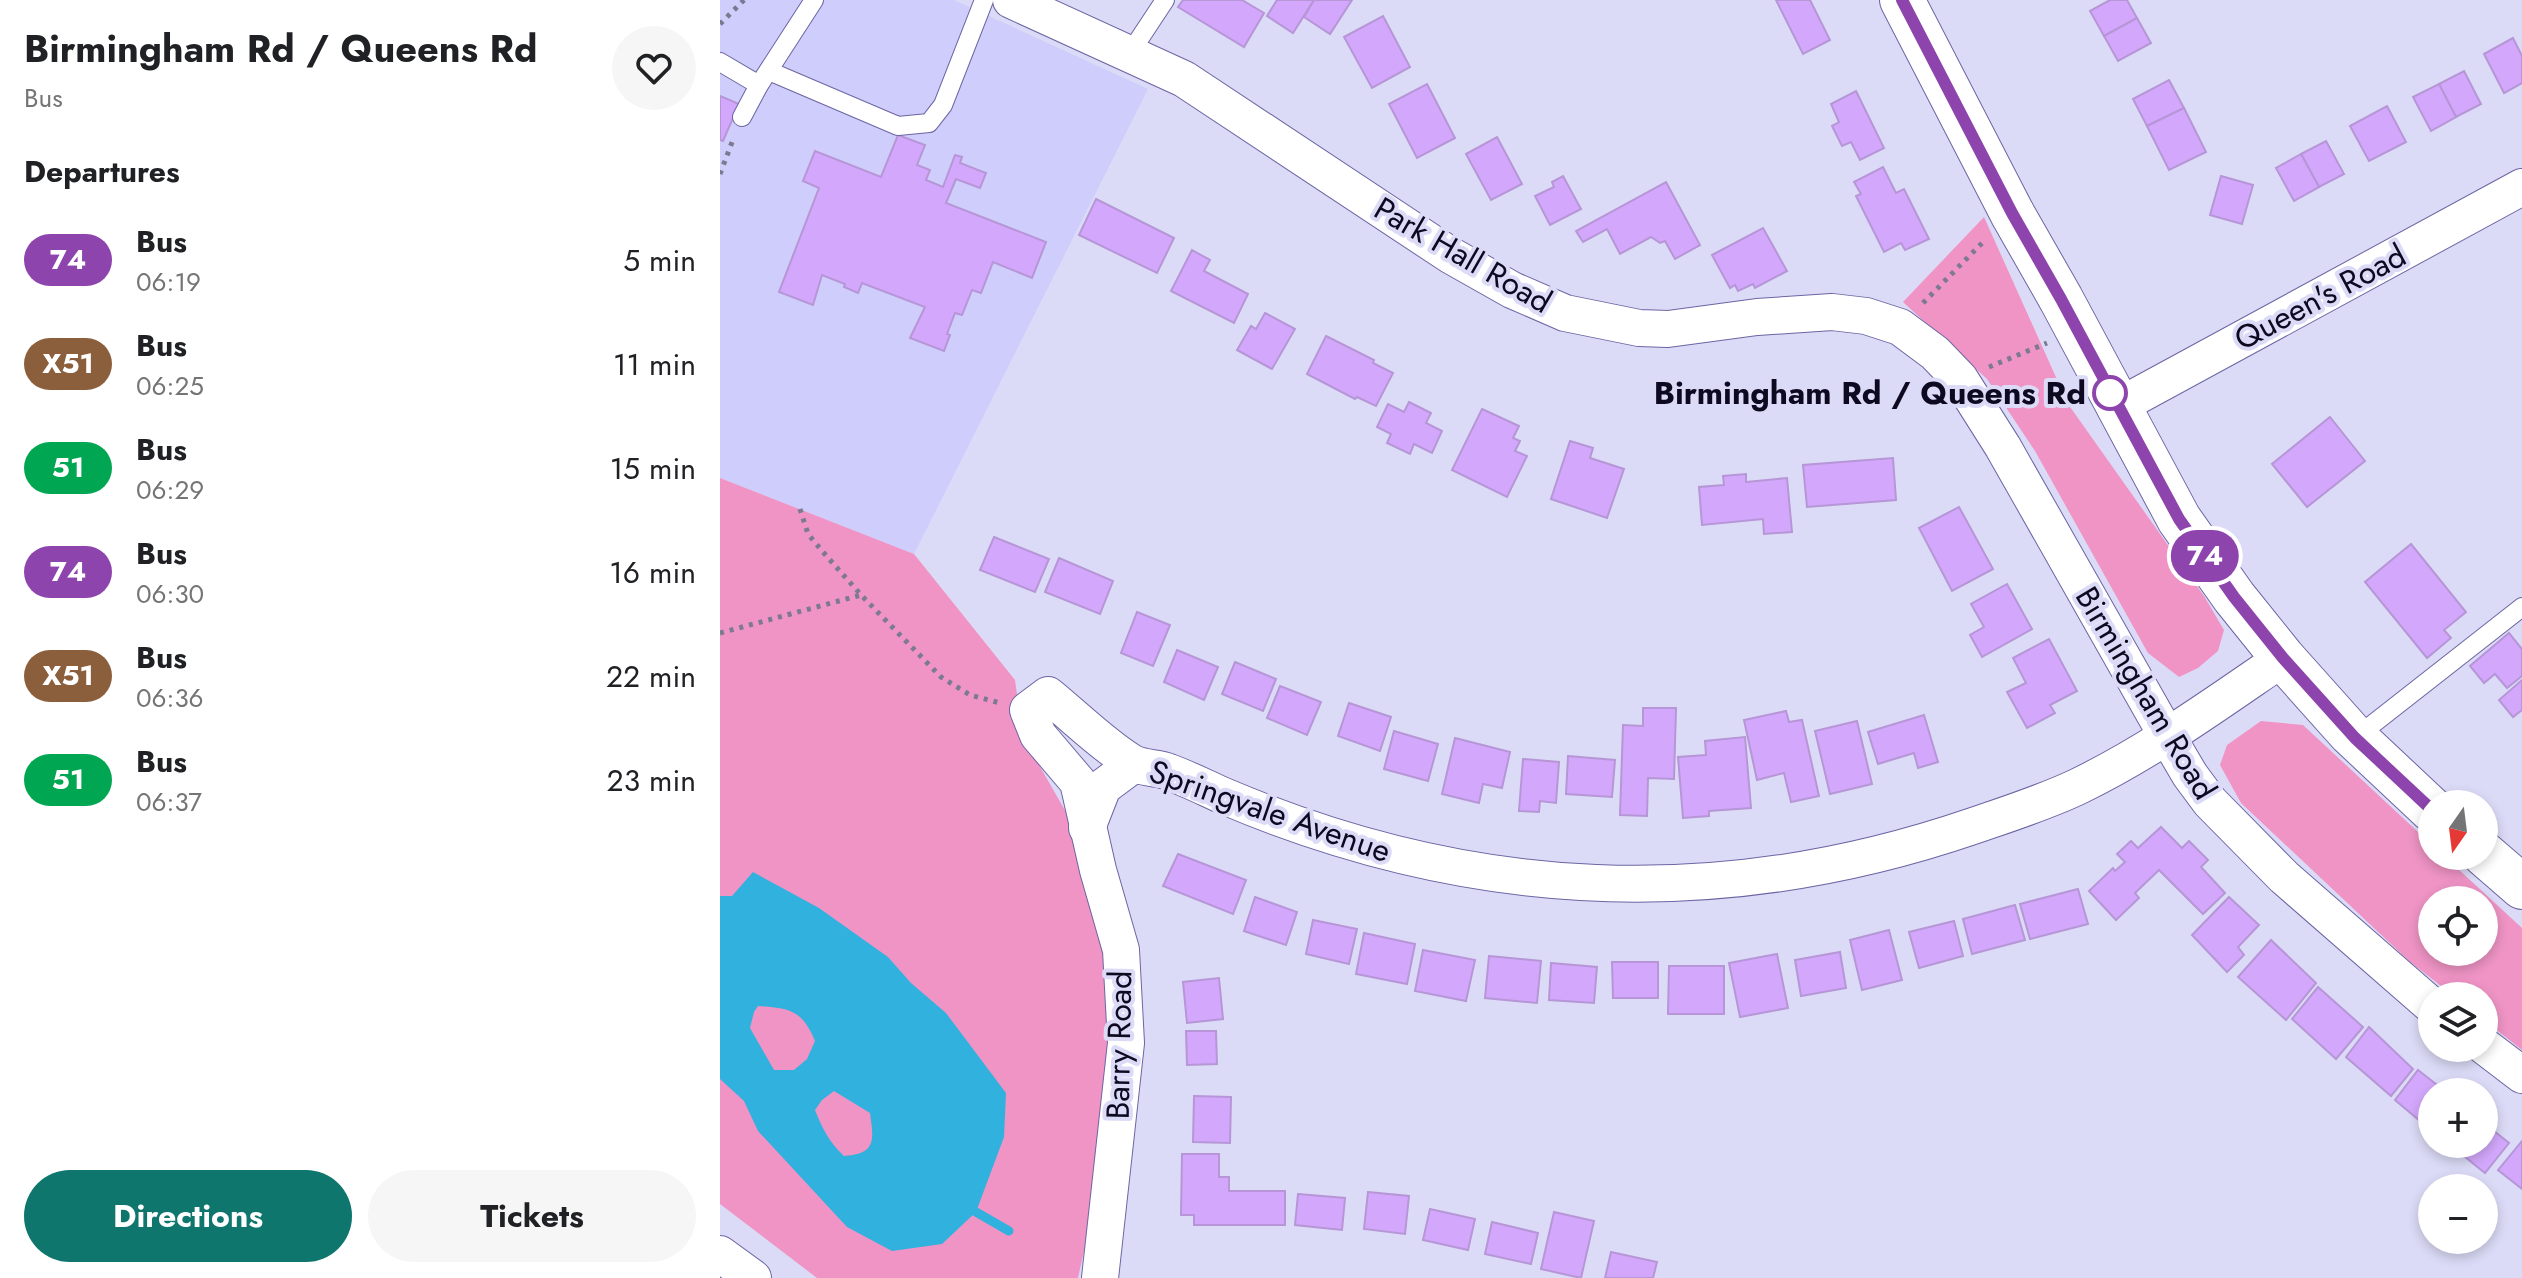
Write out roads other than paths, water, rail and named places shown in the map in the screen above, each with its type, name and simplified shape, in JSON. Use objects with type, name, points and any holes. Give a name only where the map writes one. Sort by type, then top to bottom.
[{"type":"highway","points":[[1902,0],[2012,213],[2179,519],[2234,597],[2283,658],[2355,738],[2418,797]]},
{"type":"highway","points":[[2498,866],[2522,887]]},
{"type":"street","name":"Park Hall Road","points":[[1011,0],[1184,79],[1450,255],[1512,290],[1565,313],[1639,328],[1668,329],[1757,317],[1832,312],[1866,316],[1900,327],[1935,353],[1960,379],[2003,447]]},
{"type":"street","name":"Queen's Road","points":[[2117,407],[2522,187]]},
{"type":"street","name":"Birmingham Road","points":[[2003,447],[2167,736],[2210,802],[2284,877],[2418,994]]},
{"type":"street","name":"Springvale Avenue","points":[[1038,735],[1028,710],[1048,695],[1134,764],[1166,770],[1325,835],[1441,865],[1500,875],[1625,885],[1688,883],[1751,878],[1875,856],[1936,839],[2079,786],[2167,736],[2283,658]]},
{"type":"street","name":"Barry Road","points":[[1038,735],[1078,782],[1087,828],[1121,950],[1126,1043],[1100,1278]]},
{"type":"street","points":[[1087,828],[1103,787],[1134,764]]},
{"type":"street","points":[[2498,1057],[2522,1075]]},
{"type":"street","points":[[720,1254],[753,1278]]},
{"type":"lane","points":[[742,117],[814,0]]},
{"type":"lane","points":[[720,62],[898,126],[929,123],[943,105],[984,0]]},
{"type":"lane","points":[[1130,53],[1165,0]]},
{"type":"lane","points":[[2355,738],[2522,607]]},
{"type":"waterway","points":[[976,1212],[1009,1231]]},
{"type":"place","name":"Birmingham Rd / Queens Rd","points":[[2110,393]]}]
